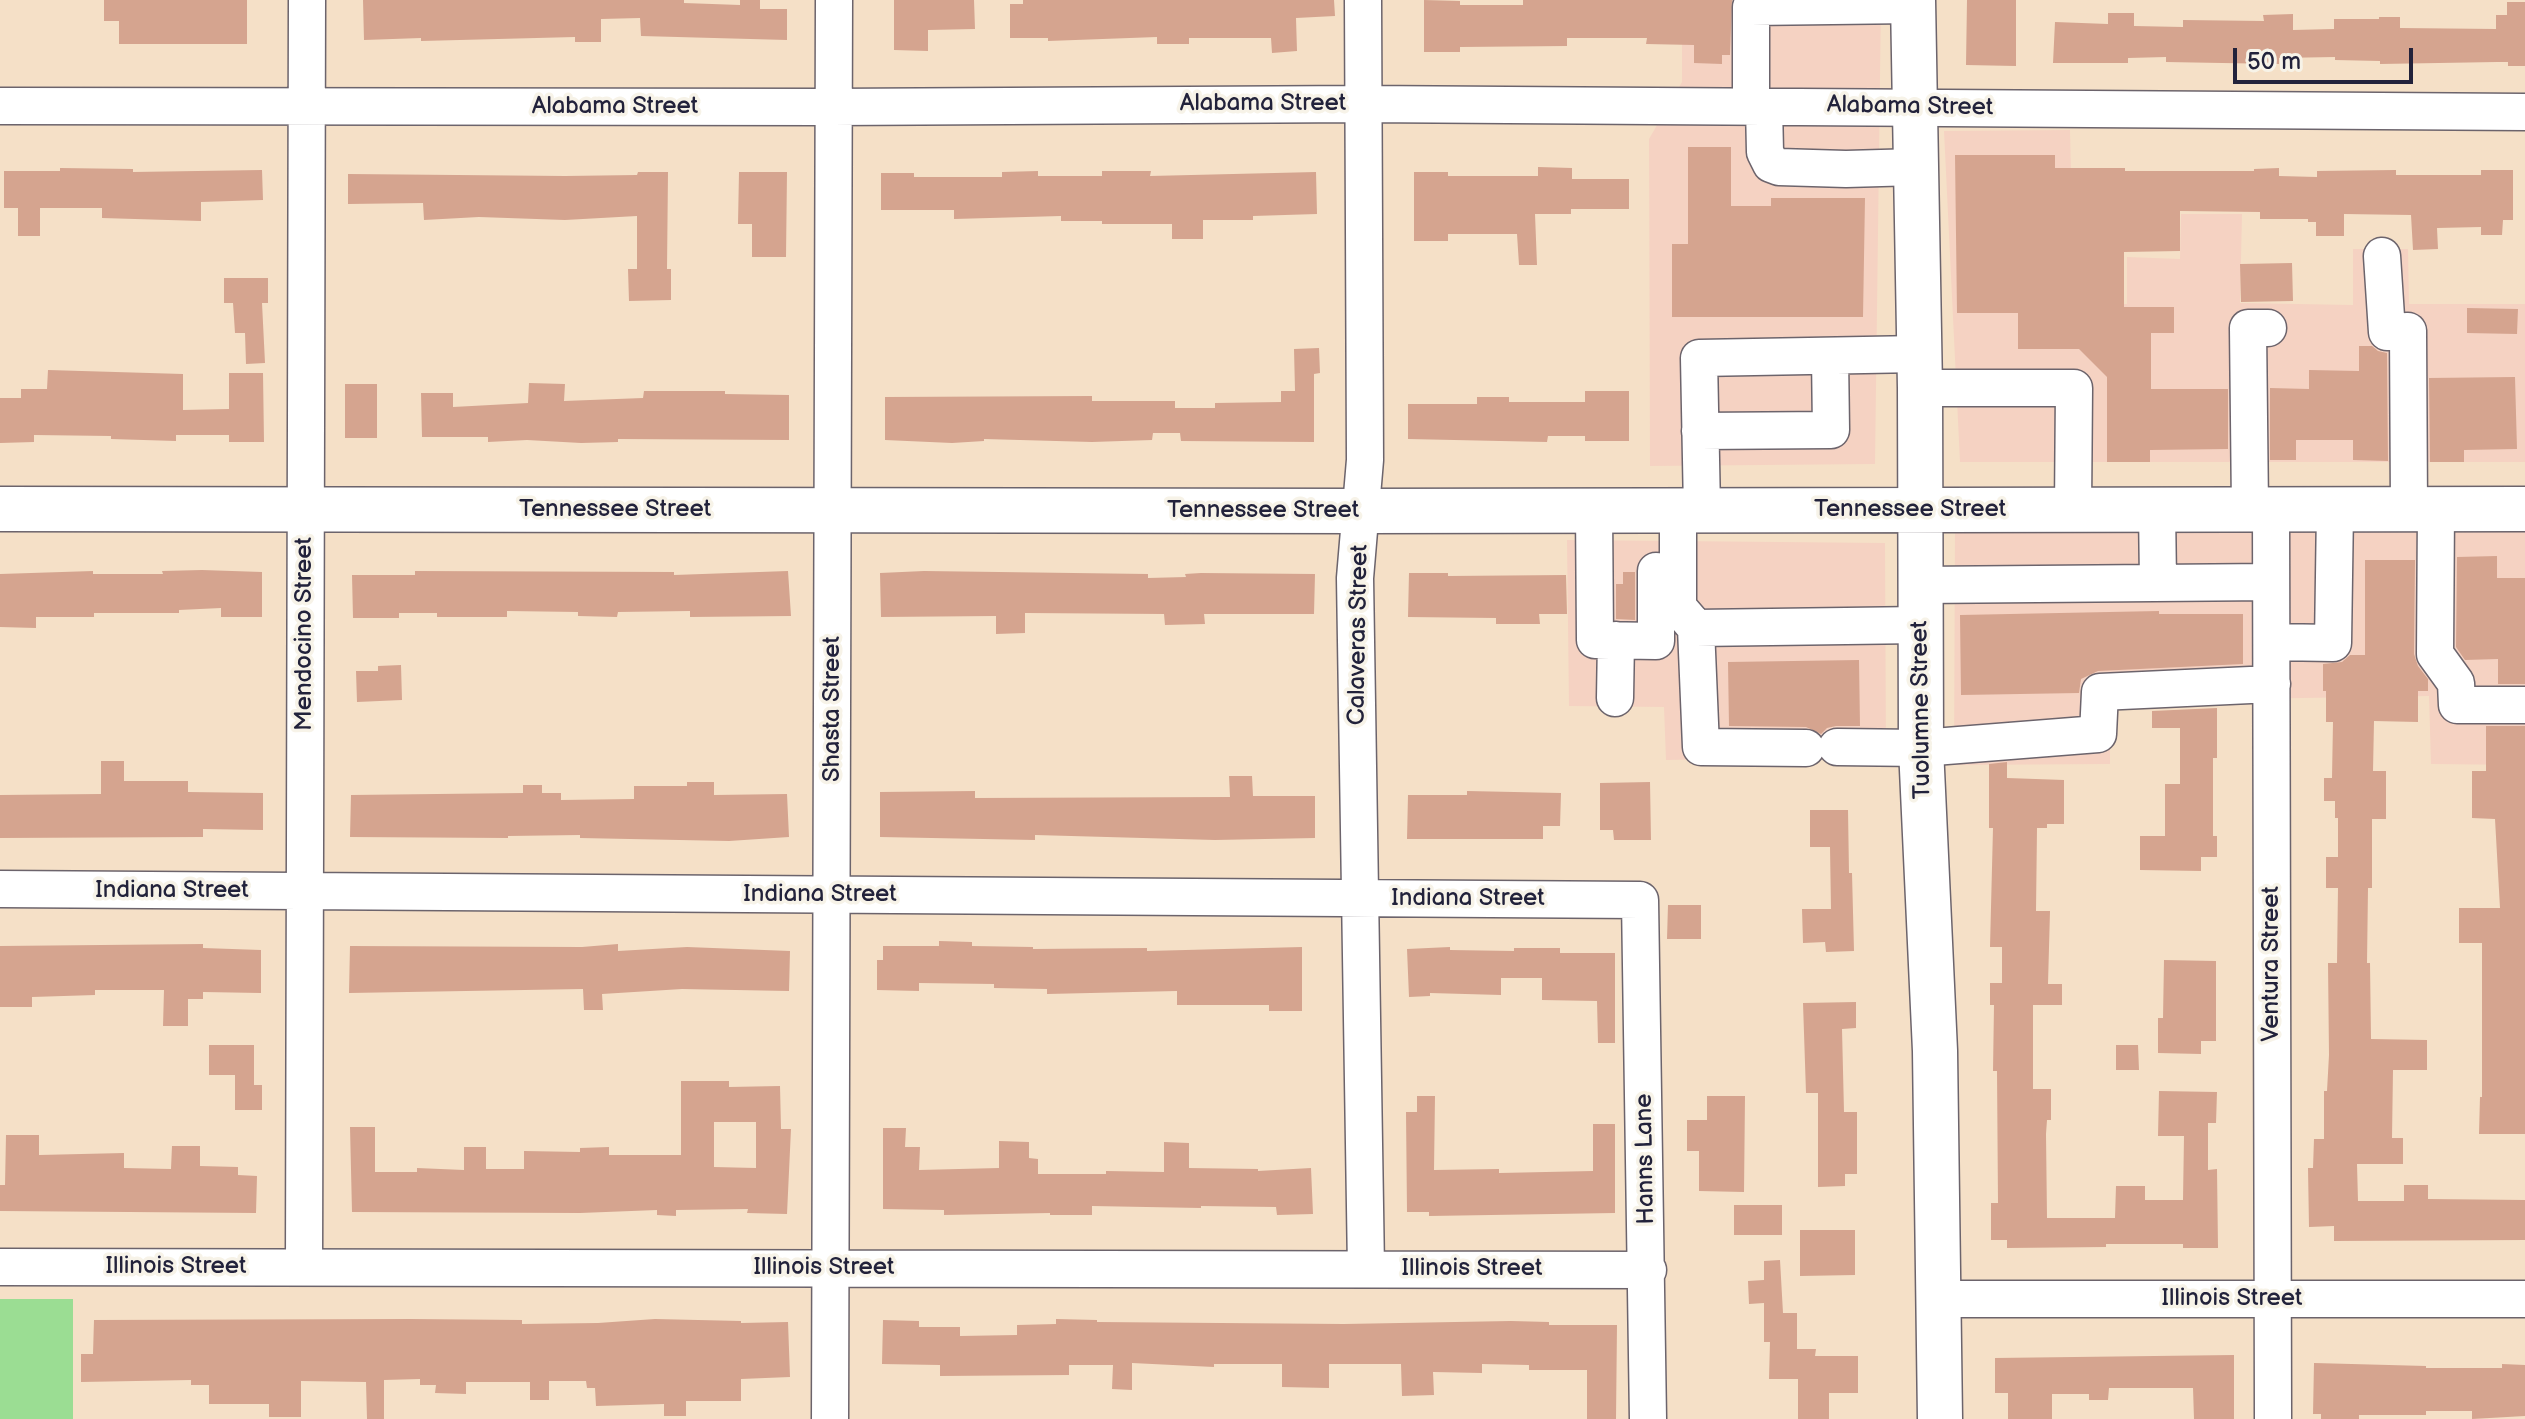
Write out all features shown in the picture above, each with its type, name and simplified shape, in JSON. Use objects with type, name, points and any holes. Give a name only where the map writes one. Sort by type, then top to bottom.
[{"type":"main road","name":"Tuolumne Street","points":[[1914,3],[1921,748],[1935,1051],[1940,1419]]},
{"type":"main road","name":"Tennessee Street","points":[[0,509],[2525,509]]},
{"type":"street","name":"Mendocino Street","points":[[304,1267],[307,0]]},
{"type":"street","name":"Shasta Street","points":[[830,1419],[834,0]]},
{"type":"street","name":"Calaveras Street","points":[[1363,0],[1365,460],[1355,578],[1366,1269]]},
{"type":"street","points":[[1914,3],[1751,7],[1757,106],[1765,152],[1771,164],[1779,167],[1846,169],[1917,167]]},
{"type":"street","name":"Alabama Street","points":[[0,106],[1363,104],[2525,112]]},
{"type":"street","points":[[2382,256],[2387,332],[2408,331],[2435,654],[2456,683],[2457,705],[2525,705]]},
{"type":"street","name":"Ventura Street","points":[[2268,328],[2248,328],[2261,509],[2271,582],[2273,1419]]},
{"type":"street","points":[[1700,431],[1831,430],[1830,356]]},
{"type":"street","points":[[1594,509],[1595,640],[1656,641],[1678,510],[1700,431],[1699,358],[1830,356],[1919,371],[2074,388],[2073,509]]},
{"type":"street","points":[[2157,509],[2158,582]]},
{"type":"street","points":[[2272,642],[2333,643],[2335,509]]},
{"type":"street","points":[[1678,510],[1678,607],[1696,628],[1701,747],[1921,748],[2098,734],[2100,692],[2272,684]]},
{"type":"street","points":[[1696,628],[2158,582],[2271,582]]},
{"type":"street","points":[[1615,698],[1616,640]]},
{"type":"street","name":"Indiana Street","points":[[0,889],[1640,900]]},
{"type":"street","name":"Hanns Lane","points":[[1640,900],[1648,1419]]},
{"type":"street","name":"Illinois Street","points":[[0,1267],[1648,1270]]},
{"type":"street","name":"Illinois Street","points":[[1939,1299],[2525,1299]]},
{"type":"shaded area","points":[[1682,0],[1881,0],[1875,464],[1650,466],[1649,139],[1682,82]]},
{"type":"shaded area","points":[[2070,130],[2074,305],[2127,304],[2127,257],[2180,259],[2181,214],[2242,214],[2240,303],[2353,305],[2353,249],[2408,249],[2409,304],[2525,304],[2525,462],[1960,462],[1944,131]]},
{"type":"shaded area","points":[[1955,526],[2525,530],[2525,765],[2431,764],[2429,696],[2110,701],[2110,764],[1954,765]]},
{"type":"shaded area","points":[[1567,540],[1885,543],[1886,756],[1666,760],[1664,707],[1569,706]]},
{"type":"green space","points":[[0,1299],[73,1299],[73,1419],[0,1419]]},
{"type":"building","points":[[104,0],[247,0],[247,44],[119,44],[119,21],[104,21]]},
{"type":"building","points":[[363,0],[684,0],[684,3],[740,5],[740,0],[760,0],[760,9],[787,9],[787,40],[641,36],[640,18],[601,19],[601,42],[575,42],[575,37],[364,40]]},
{"type":"building","points":[[894,0],[974,0],[975,29],[928,30],[928,51],[894,50]]},
{"type":"building","points":[[1023,0],[1334,0],[1335,16],[1296,18],[1297,51],[1272,53],[1271,38],[1189,38],[1189,44],[1157,44],[1157,37],[1048,41],[1048,38],[1010,38],[1010,4],[1023,4]]},
{"type":"building","points":[[1424,0],[1460,1],[1460,5],[1523,5],[1523,0],[1732,0],[1730,55],[1722,55],[1722,64],[1694,63],[1694,45],[1646,44],[1647,38],[1567,38],[1567,46],[1460,47],[1460,52],[1424,52]]},
{"type":"building","points":[[1967,0],[2016,0],[2016,66],[1966,65]]},
{"type":"building","points":[[2507,2],[2525,2],[2525,66],[2508,66],[2508,62],[2380,64],[2380,61],[2335,60],[2335,57],[2279,58],[2279,64],[2166,62],[2166,57],[2128,58],[2128,63],[2053,63],[2055,22],[2108,24],[2108,13],[2134,13],[2134,26],[2183,27],[2183,20],[2264,21],[2263,15],[2293,14],[2293,30],[2334,29],[2334,19],[2379,17],[2400,17],[2400,28],[2496,29],[2496,15],[2507,15]]},
{"type":"building","points":[[1688,147],[1731,147],[1731,206],[1771,206],[1771,198],[1865,198],[1863,317],[1672,317],[1672,244],[1688,244]]},
{"type":"building","points":[[1955,155],[2055,155],[2055,168],[2125,168],[2125,171],[2254,171],[2279,168],[2279,176],[2317,177],[2317,171],[2396,170],[2396,175],[2481,175],[2481,170],[2513,170],[2513,220],[2503,220],[2502,235],[2481,235],[2481,227],[2437,228],[2438,249],[2413,250],[2411,215],[2344,214],[2344,236],[2316,236],[2316,222],[2308,222],[2308,219],[2260,219],[2260,212],[2180,211],[2180,251],[2124,252],[2124,307],[2174,307],[2174,333],[2151,333],[2151,389],[2228,389],[2228,449],[2150,450],[2150,462],[2107,462],[2107,377],[2079,349],[2018,349],[2018,313],[1957,313]]},
{"type":"building","points":[[1538,167],[1572,168],[1572,179],[1629,179],[1629,209],[1571,209],[1571,214],[1535,214],[1537,265],[1519,265],[1517,234],[1448,234],[1448,241],[1414,241],[1414,172],[1448,172],[1448,176],[1538,176]]},
{"type":"building","points":[[60,168],[133,169],[133,172],[262,170],[263,200],[201,202],[201,221],[102,218],[102,208],[40,208],[40,236],[18,236],[18,208],[4,208],[4,171],[60,171]]},
{"type":"building","points":[[1038,171],[1038,176],[1102,176],[1102,171],[1151,171],[1150,176],[1316,172],[1317,214],[1253,216],[1253,220],[1203,220],[1203,239],[1172,239],[1172,224],[1102,224],[1102,221],[1061,221],[1061,216],[954,219],[954,210],[881,210],[881,173],[914,173],[914,177],[1002,177],[1002,172]]},
{"type":"building","points":[[638,172],[668,172],[667,269],[671,269],[671,300],[629,301],[628,269],[637,269],[637,216],[565,220],[479,217],[424,220],[423,203],[348,204],[348,174],[565,176],[637,175]]},
{"type":"building","points":[[739,172],[787,172],[786,257],[752,257],[752,224],[738,224]]},
{"type":"building","points":[[2292,263],[2293,301],[2241,302],[2240,264]]},
{"type":"building","points":[[224,278],[268,278],[268,303],[262,303],[265,363],[246,364],[245,333],[235,333],[233,303],[224,303]]},
{"type":"building","points":[[2467,308],[2518,309],[2517,334],[2467,333]]},
{"type":"building","points":[[2359,346],[2372,346],[2387,353],[2388,461],[2353,460],[2353,440],[2296,440],[2296,460],[2270,460],[2270,388],[2309,389],[2309,370],[2359,371]]},
{"type":"building","points":[[1319,348],[1320,373],[1314,374],[1314,442],[1181,441],[1180,433],[1153,433],[1152,440],[1092,442],[885,440],[885,397],[1092,396],[1092,401],[1175,401],[1175,408],[1215,408],[1215,403],[1281,402],[1281,391],[1295,391],[1294,349]]},
{"type":"building","points":[[48,370],[183,374],[183,410],[229,409],[229,373],[263,373],[264,442],[229,442],[229,435],[176,435],[176,441],[34,435],[34,442],[0,443],[0,398],[21,398],[21,389],[47,389]]},
{"type":"building","points":[[2515,377],[2517,449],[2464,450],[2464,462],[2430,462],[2429,378]]},
{"type":"building","points":[[529,383],[565,384],[564,401],[643,398],[644,391],[789,395],[789,440],[618,439],[618,442],[581,443],[527,440],[488,442],[488,437],[422,437],[421,393],[453,393],[453,407],[528,403]]},
{"type":"building","points":[[345,384],[377,384],[377,438],[345,438]]},
{"type":"building","points":[[1585,391],[1629,391],[1629,441],[1585,441],[1585,436],[1548,436],[1547,442],[1408,439],[1408,404],[1477,404],[1477,397],[1509,397],[1509,402],[1585,402]]},
{"type":"building","points":[[2497,556],[2497,578],[2525,578],[2525,684],[2498,684],[2498,659],[2465,660],[2456,647],[2457,557]]},
{"type":"building","points":[[2365,560],[2415,560],[2414,654],[2428,679],[2428,691],[2418,691],[2418,722],[2374,721],[2373,771],[2386,771],[2386,819],[2372,819],[2367,963],[2370,963],[2371,1039],[2427,1040],[2427,1070],[2393,1070],[2392,1138],[2403,1138],[2403,1164],[2357,1164],[2358,1201],[2404,1201],[2404,1185],[2428,1185],[2428,1199],[2525,1200],[2525,1240],[2334,1241],[2334,1226],[2309,1227],[2308,1168],[2313,1168],[2314,1139],[2324,1139],[2324,1091],[2327,1091],[2329,1055],[2328,963],[2337,963],[2338,888],[2326,888],[2326,857],[2338,857],[2338,818],[2335,818],[2335,801],[2324,801],[2324,778],[2332,778],[2333,722],[2326,722],[2323,664],[2342,662],[2350,655],[2365,655]]},
{"type":"building","points":[[93,571],[93,574],[163,574],[162,571],[262,572],[262,617],[221,617],[221,608],[179,610],[179,613],[36,617],[36,628],[0,627],[0,574]]},
{"type":"building","points":[[415,571],[674,572],[674,575],[788,571],[791,616],[690,617],[690,611],[618,612],[617,617],[578,616],[578,612],[507,611],[507,617],[437,617],[437,613],[399,613],[399,618],[353,618],[352,575],[415,575]]},
{"type":"building","points":[[1623,572],[1635,572],[1635,620],[1616,619],[1616,584],[1623,584]]},
{"type":"building","points":[[880,573],[1148,574],[1148,578],[1186,577],[1185,574],[1201,573],[1315,574],[1314,614],[1204,614],[1205,624],[1165,625],[1164,614],[1025,613],[1025,633],[996,634],[996,616],[881,617]]},
{"type":"building","points":[[1409,573],[1448,573],[1448,576],[1566,575],[1567,614],[1539,614],[1540,624],[1496,624],[1496,618],[1408,617]]},
{"type":"building","points":[[2159,611],[2159,614],[2243,614],[2243,664],[2098,671],[2081,679],[2079,693],[1961,695],[1960,615]]},
{"type":"building","points":[[1859,660],[1860,726],[1836,726],[1827,728],[1821,734],[1806,727],[1729,726],[1728,662]]},
{"type":"building","points":[[401,665],[402,700],[357,702],[356,671],[378,671],[378,666]]},
{"type":"building","points":[[2217,708],[2217,758],[2213,758],[2213,836],[2217,836],[2217,857],[2201,857],[2201,871],[2140,870],[2140,836],[2165,836],[2165,784],[2180,784],[2180,728],[2152,728],[2152,711]]},
{"type":"building","points":[[2486,726],[2525,726],[2525,1134],[2479,1134],[2482,1097],[2482,943],[2459,943],[2459,908],[2500,908],[2495,819],[2472,818],[2472,771],[2486,771]]},
{"type":"building","points":[[101,761],[124,761],[124,781],[188,781],[188,792],[263,793],[263,830],[203,829],[203,837],[0,838],[0,795],[101,794]]},
{"type":"building","points":[[2007,762],[2007,778],[2064,780],[2064,824],[2047,824],[2047,828],[2037,828],[2036,911],[2050,911],[2048,984],[2062,984],[2062,1005],[2033,1005],[2033,1089],[2051,1089],[2051,1120],[2047,1120],[2046,1134],[2047,1218],[2115,1218],[2116,1186],[2145,1186],[2145,1200],[2183,1200],[2184,1136],[2158,1136],[2159,1091],[2217,1092],[2216,1123],[2208,1123],[2208,1170],[2217,1169],[2218,1248],[2183,1248],[2183,1244],[2106,1244],[2106,1247],[2007,1248],[2007,1240],[1991,1240],[1991,1203],[1998,1203],[1997,1071],[1993,1071],[1994,1005],[1990,1005],[1990,983],[2002,983],[2002,947],[1990,947],[1993,828],[1989,828],[1989,764]]},
{"type":"building","points":[[1229,776],[1252,776],[1253,796],[1315,796],[1315,838],[1215,840],[1035,835],[1035,840],[880,837],[880,792],[975,791],[975,798],[1230,797]]},
{"type":"building","points":[[687,782],[714,782],[714,795],[787,794],[789,837],[729,841],[580,838],[580,835],[350,837],[351,795],[523,793],[523,785],[542,785],[542,793],[561,793],[561,800],[634,799],[634,786],[687,786]]},
{"type":"building","points":[[1650,782],[1651,840],[1614,840],[1613,830],[1600,830],[1600,783]]},
{"type":"building","points":[[1467,791],[1561,793],[1560,826],[1543,826],[1543,839],[1407,839],[1408,795],[1467,795]]},
{"type":"building","points":[[1810,810],[1848,810],[1854,951],[1826,952],[1825,942],[1803,943],[1802,909],[1831,909],[1830,847],[1810,847]]},
{"type":"building","points":[[1668,905],[1701,905],[1701,939],[1667,939]]},
{"type":"building","points":[[939,941],[1033,949],[1147,948],[1147,951],[1302,947],[1302,1011],[1269,1011],[1269,1005],[1177,1005],[1177,991],[1047,994],[1047,989],[994,988],[994,984],[919,983],[919,991],[877,990],[877,960],[883,960],[883,946],[939,946]]},
{"type":"building","points":[[203,944],[203,948],[261,950],[261,993],[203,992],[203,999],[188,999],[188,1026],[163,1026],[164,990],[95,990],[95,995],[32,997],[32,1007],[0,1007],[0,946]]},
{"type":"building","points":[[618,944],[618,951],[687,947],[790,951],[789,991],[682,989],[602,994],[603,1010],[584,1010],[583,989],[349,993],[350,946],[582,947]]},
{"type":"building","points":[[1450,947],[1450,950],[1514,951],[1514,948],[1560,948],[1560,953],[1615,953],[1615,1043],[1598,1043],[1597,1001],[1542,1000],[1542,978],[1501,978],[1501,995],[1430,993],[1430,996],[1409,997],[1407,949]]},
{"type":"building","points":[[2164,960],[2216,961],[2216,1041],[2201,1041],[2201,1054],[2158,1053],[2158,1018],[2163,1018]]},
{"type":"building","points":[[1856,1002],[1856,1028],[1842,1029],[1844,1112],[1857,1112],[1857,1174],[1845,1174],[1845,1186],[1818,1187],[1818,1093],[1806,1093],[1803,1003]]},
{"type":"building","points":[[209,1045],[254,1045],[254,1085],[262,1085],[262,1110],[235,1110],[235,1075],[209,1075]]},
{"type":"building","points":[[2116,1045],[2138,1045],[2139,1070],[2116,1070]]},
{"type":"building","points":[[681,1081],[729,1081],[729,1087],[780,1086],[781,1129],[791,1129],[787,1214],[747,1213],[748,1209],[676,1210],[676,1216],[657,1215],[657,1210],[580,1213],[352,1212],[350,1127],[375,1127],[375,1172],[417,1172],[417,1168],[464,1170],[464,1147],[486,1147],[486,1169],[524,1169],[524,1151],[580,1152],[580,1148],[609,1147],[609,1155],[681,1155]],"holes":[[[714,1122],[756,1122],[756,1168],[714,1167]]]},
{"type":"building","points":[[1417,1096],[1435,1096],[1434,1170],[1499,1169],[1499,1173],[1593,1171],[1593,1124],[1615,1124],[1615,1213],[1429,1216],[1429,1212],[1407,1212],[1406,1112],[1417,1112]]},
{"type":"building","points":[[1707,1096],[1745,1096],[1744,1192],[1699,1191],[1699,1151],[1687,1151],[1687,1120],[1707,1120]]},
{"type":"building","points":[[883,1128],[906,1128],[905,1147],[920,1147],[919,1170],[999,1168],[999,1141],[1029,1142],[1029,1158],[1038,1159],[1038,1174],[1164,1172],[1164,1142],[1189,1143],[1189,1168],[1258,1171],[1311,1168],[1313,1214],[1277,1215],[1276,1207],[1201,1206],[1092,1206],[1092,1215],[944,1215],[944,1210],[883,1209]]},
{"type":"building","points":[[6,1135],[39,1135],[39,1155],[124,1153],[124,1168],[171,1169],[172,1146],[200,1146],[200,1166],[238,1167],[238,1175],[257,1176],[256,1213],[0,1211],[0,1185],[5,1185]]},
{"type":"building","points":[[1734,1205],[1782,1205],[1782,1235],[1734,1235]]},
{"type":"building","points":[[1800,1230],[1855,1230],[1855,1275],[1800,1276]]},
{"type":"building","points":[[1780,1260],[1783,1313],[1797,1313],[1797,1349],[1816,1349],[1815,1356],[1858,1356],[1858,1393],[1829,1393],[1829,1419],[1798,1419],[1798,1379],[1769,1379],[1770,1342],[1764,1342],[1764,1303],[1749,1304],[1748,1281],[1764,1280],[1764,1261]]},
{"type":"building","points":[[655,1319],[788,1322],[790,1377],[741,1379],[741,1401],[686,1401],[686,1416],[664,1416],[664,1404],[596,1406],[595,1388],[587,1388],[586,1381],[549,1381],[549,1400],[530,1400],[530,1382],[466,1382],[466,1394],[435,1393],[436,1385],[420,1385],[420,1379],[384,1380],[384,1419],[367,1419],[366,1382],[301,1381],[301,1417],[269,1417],[269,1404],[209,1404],[209,1385],[191,1385],[191,1380],[81,1382],[81,1354],[93,1354],[94,1320],[522,1320],[522,1324]]},
{"type":"building","points":[[1056,1319],[1344,1324],[1511,1321],[1549,1322],[1549,1325],[1617,1325],[1616,1419],[1587,1419],[1587,1370],[1529,1370],[1529,1365],[1482,1364],[1482,1373],[1433,1372],[1434,1395],[1402,1396],[1401,1364],[1329,1364],[1329,1388],[1282,1387],[1282,1364],[1214,1364],[1214,1367],[1132,1363],[1132,1390],[1112,1389],[1113,1365],[1069,1365],[1069,1375],[940,1376],[940,1365],[882,1364],[883,1320],[919,1321],[919,1327],[960,1327],[960,1336],[1017,1335],[1017,1325],[1056,1324]]},
{"type":"building","points":[[2234,1355],[2234,1419],[2194,1419],[2193,1388],[2109,1388],[2108,1400],[2089,1400],[2089,1394],[2052,1394],[2052,1419],[2008,1419],[2008,1393],[1995,1393],[1995,1358]]},
{"type":"building","points":[[2314,1363],[2426,1368],[2525,1365],[2525,1416],[2472,1419],[2472,1411],[2426,1411],[2426,1415],[2359,1415],[2359,1419],[2321,1419],[2321,1414],[2313,1414]]}]
